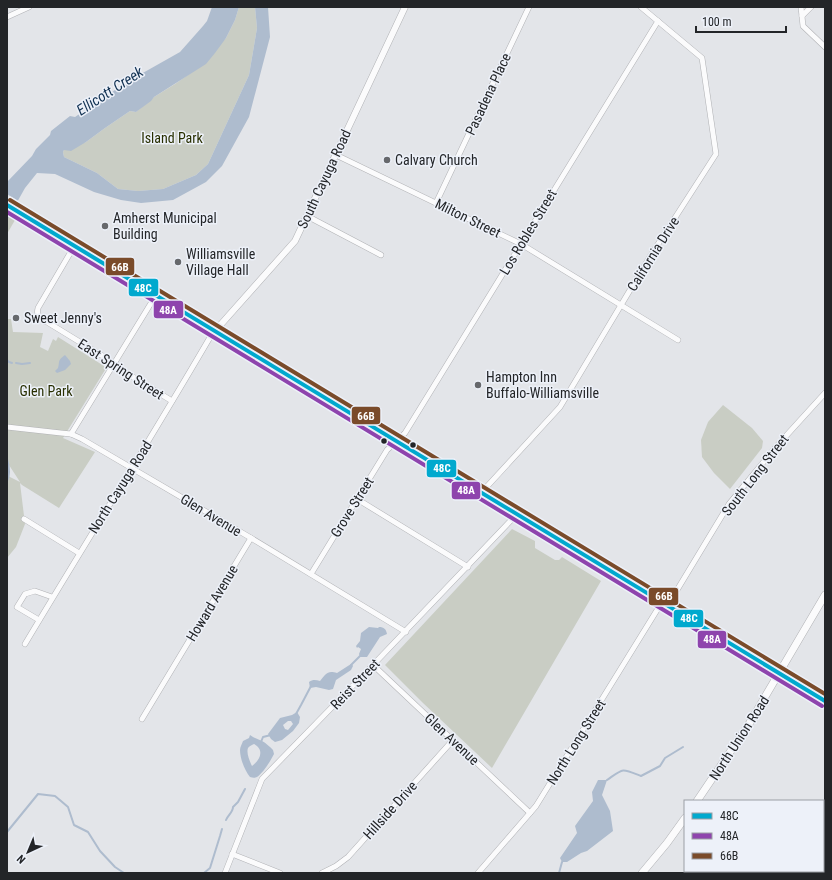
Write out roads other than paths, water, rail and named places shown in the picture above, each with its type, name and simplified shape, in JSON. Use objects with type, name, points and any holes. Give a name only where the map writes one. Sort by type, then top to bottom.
[{"type":"main road","points":[[10,206],[825,701]]},
{"type":"main road","name":"North Union Road","points":[[698,800],[746,729],[825,595]]},
{"type":"main road","points":[[642,873],[684,819]]},
{"type":"street","points":[[7,17],[29,7]]},
{"type":"street","name":"South Cayuga Road","points":[[215,331],[295,240],[405,7]]},
{"type":"street","name":"Pasadena Place","points":[[436,203],[529,7]]},
{"type":"street","name":"California Drive","points":[[481,493],[560,407],[655,249],[716,154],[702,58],[640,7]]},
{"type":"street","points":[[800,7],[803,26],[825,47]]},
{"type":"street","points":[[802,16],[810,7]]},
{"type":"street","name":"Los Robles Street","points":[[396,441],[405,433],[658,21]]},
{"type":"street","name":"Milton Street","points":[[336,154],[521,244],[678,340]]},
{"type":"street","points":[[307,216],[381,255]]},
{"type":"street","name":"East Spring Street","points":[[76,246],[38,308],[37,314],[39,318],[106,358],[120,369],[172,401]]},
{"type":"street","points":[[71,434],[156,295]]},
{"type":"street","name":"North Cayuga Road","points":[[25,644],[52,597],[215,331]]},
{"type":"street","name":"South Long Street","points":[[665,604],[729,504],[778,444],[825,393]]},
{"type":"street","name":"Glen Avenue","points":[[7,427],[71,434],[82,439],[251,538],[406,632]]},
{"type":"street","name":"Grove Street","points":[[311,574],[387,450],[396,441]]},
{"type":"street","points":[[357,499],[468,566]]},
{"type":"street","name":"Reist Street","points":[[225,873],[262,779],[406,632],[517,514]]},
{"type":"street","points":[[24,519],[79,553]]},
{"type":"street","name":"Howard Avenue","points":[[142,719],[251,538]]},
{"type":"street","points":[[39,620],[17,607],[25,594],[35,590],[52,597]]},
{"type":"street","name":"North Long Street","points":[[478,873],[536,806],[665,604]]},
{"type":"street","name":"Glen Avenue","points":[[374,665],[530,813]]},
{"type":"street","name":"Hillside Drive","points":[[322,873],[336,866],[348,857],[453,740]]},
{"type":"street","points":[[232,854],[280,873]]},
{"type":"water","points":[[212,7],[239,7],[235,20],[226,38],[206,64],[154,97],[136,112],[130,111],[86,142],[71,151],[64,150],[63,152],[64,157],[97,173],[118,189],[138,191],[163,189],[196,175],[208,164],[249,75],[257,28],[255,7],[268,7],[270,37],[249,117],[222,166],[206,182],[173,200],[141,203],[121,200],[94,192],[55,174],[37,173],[25,188],[7,220],[7,182],[32,156],[36,149],[50,135],[51,131],[70,116],[75,117],[115,90],[180,52],[207,21]]},
{"type":"water","points":[[65,355],[71,364],[65,370],[57,373],[55,371],[58,368],[59,361]]},
{"type":"water","points":[[369,627],[382,627],[387,634],[380,637],[367,657],[360,657],[359,654],[361,649],[358,647],[357,648],[356,646],[360,641],[361,633]]},
{"type":"water","points":[[351,664],[353,666],[351,670],[336,680],[333,689],[329,690],[316,687],[310,688],[310,681],[320,681],[327,673],[337,673]]},
{"type":"water","points":[[297,712],[300,717],[299,723],[293,731],[282,740],[275,742],[268,734],[280,718]],"holes":[[[288,721],[291,721],[293,724],[288,730],[285,729],[283,725]]]},
{"type":"water","points":[[250,735],[268,745],[273,750],[274,754],[265,769],[255,778],[250,777],[246,772],[240,753],[240,748],[243,741],[249,738]],"holes":[[[254,744],[257,746],[260,755],[252,766],[249,760],[248,748]]]},
{"type":"water","points":[[598,780],[607,780],[602,795],[610,811],[613,831],[587,851],[567,862],[562,862],[560,858],[577,833],[575,826],[593,801],[592,792]]},
{"type":"waterway","points":[[7,360],[12,363]]},
{"type":"waterway","points":[[16,363],[30,363]]},
{"type":"waterway","points":[[7,459],[9,470],[7,481]]},
{"type":"waterway","points":[[351,665],[360,656]]},
{"type":"waterway","points":[[296,714],[311,686]]},
{"type":"waterway","points":[[261,742],[263,737],[271,735]]},
{"type":"waterway","points":[[607,780],[623,770],[641,776],[660,766],[665,758],[683,747]]},
{"type":"waterway","points":[[226,820],[245,789]]},
{"type":"waterway","points":[[7,832],[38,794],[55,796],[68,807],[74,825],[88,832],[100,851],[115,867],[124,873]]},
{"type":"waterway","points":[[204,873],[210,868],[222,829]]},
{"type":"waterway","points":[[559,873],[562,862]]},
{"type":"place","name":"Calvary Church","points":[[387,160]]},
{"type":"place","name":"Amherst Municipal Building","points":[[105,226]]},
{"type":"place","name":"Williamsville Village Hall","points":[[178,262]]},
{"type":"place","name":"Sweet Jenny's","points":[[16,318]]},
{"type":"place","name":"Hampton Inn Buffalo-Williamsville","points":[[478,385]]},
{"type":"water label","name":"Ellicott Creek","points":[[110,91]]},
{"type":"park label","name":"Island Park","points":[[172,138]]},
{"type":"park label","name":"Glen Park","points":[[46,391]]}]
